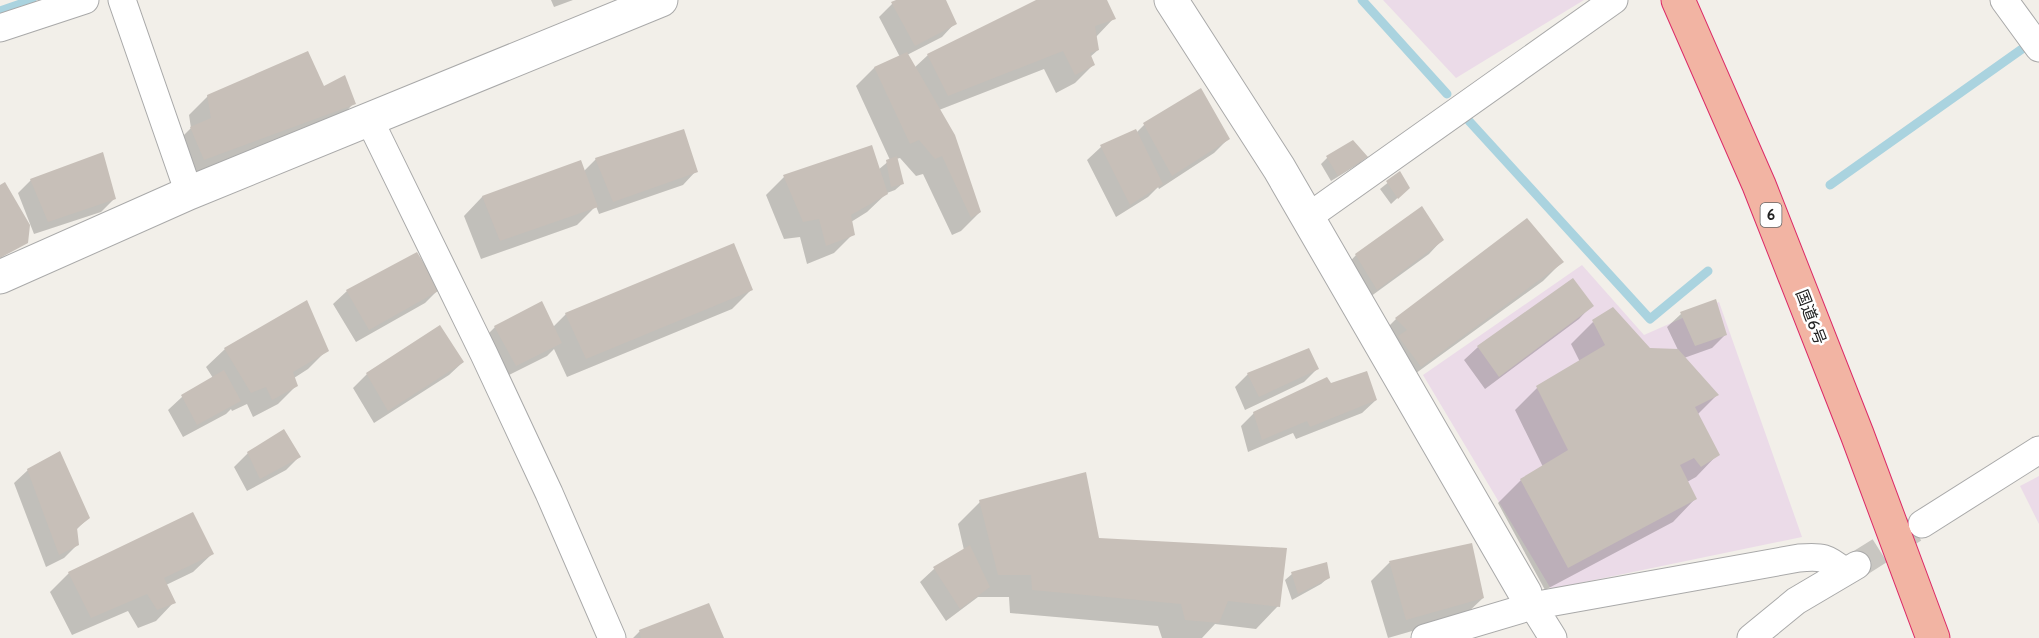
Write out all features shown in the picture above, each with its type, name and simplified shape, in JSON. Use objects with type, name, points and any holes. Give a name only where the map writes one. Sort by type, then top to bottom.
[{"type":"highway","name":"国道6号","points":[[1678,0],[1759,185],[1857,434],[1933,638]]},
{"type":"street","points":[[0,28],[85,0]]},
{"type":"street","points":[[122,0],[189,194]]},
{"type":"street","points":[[0,277],[189,194],[661,0]]},
{"type":"street","points":[[1172,0],[1279,168],[1552,638]]},
{"type":"street","points":[[1308,217],[1614,0]]},
{"type":"street","points":[[2004,0],[2039,48]]},
{"type":"street","points":[[370,121],[534,460],[612,638]]},
{"type":"street","points":[[1922,524],[2039,450]]},
{"type":"street","points":[[1425,638],[1528,599],[1819,556],[1836,565],[1851,568],[1796,601],[1751,638]]},
{"type":"shaded area","points":[[1383,0],[1584,0],[1456,78]]},
{"type":"shaded area","points":[[1582,265],[1644,335],[1719,302],[1802,537],[1551,589],[1423,375]]},
{"type":"shaded area","points":[[2039,476],[2039,524],[2020,486]]},
{"type":"building","points":[[896,0],[946,0],[957,24],[915,46],[891,2]]},
{"type":"building","points":[[1036,0],[1107,0],[1116,19],[1095,26],[1099,50],[1090,53],[1095,65],[1075,75],[1063,51],[948,96],[927,54]]},
{"type":"building","points":[[308,51],[324,86],[345,75],[356,104],[204,160],[190,127],[211,118],[207,95]]},
{"type":"building","points":[[907,52],[955,135],[981,212],[971,218],[942,156],[935,159],[919,140],[910,144],[874,67]]},
{"type":"building","points":[[1201,88],[1230,139],[1172,176],[1143,123]]},
{"type":"building","points":[[684,129],[698,172],[613,202],[595,158]]},
{"type":"building","points":[[1136,129],[1163,184],[1130,205],[1100,145]]},
{"type":"building","points":[[1353,140],[1368,157],[1338,176],[1326,156]]},
{"type":"building","points":[[872,145],[888,194],[851,215],[855,235],[826,246],[819,219],[803,222],[783,175]]},
{"type":"building","points":[[103,152],[116,199],[48,222],[30,179]]},
{"type":"building","points":[[897,156],[904,184],[891,187],[886,160]]},
{"type":"building","points":[[581,160],[598,207],[500,241],[482,196]]},
{"type":"building","points":[[1400,171],[1410,188],[1398,199],[1386,181]]},
{"type":"building","points":[[5,182],[30,225],[28,243],[0,258],[0,185]]},
{"type":"building","points":[[1422,206],[1444,240],[1377,290],[1355,254]]},
{"type":"building","points":[[1527,218],[1564,262],[1421,367],[1398,336],[1407,330],[1395,318]]},
{"type":"building","points":[[734,243],[753,290],[586,359],[565,313]]},
{"type":"building","points":[[417,252],[440,290],[369,330],[346,290]]},
{"type":"building","points":[[1573,278],[1594,306],[1499,377],[1477,346]]},
{"type":"building","points":[[1716,299],[1727,335],[1695,346],[1680,312]]},
{"type":"building","points":[[307,300],[329,351],[293,372],[298,386],[272,400],[266,387],[251,393],[224,348]]},
{"type":"building","points":[[542,301],[562,343],[516,366],[494,326]]},
{"type":"building","points":[[1613,307],[1650,348],[1678,349],[1719,395],[1695,407],[1720,455],[1701,467],[1694,458],[1680,465],[1697,499],[1568,568],[1520,479],[1568,450],[1536,386],[1605,345],[1592,320]]},
{"type":"building","points":[[440,325],[464,362],[388,411],[366,373]]},
{"type":"building","points":[[1309,348],[1319,369],[1259,397],[1247,373]]},
{"type":"building","points":[[224,370],[241,401],[197,425],[181,395]]},
{"type":"building","points":[[1367,371],[1377,400],[1310,427],[1307,421],[1262,440],[1253,412],[1327,377],[1331,383]]},
{"type":"building","points":[[284,429],[301,457],[260,479],[247,452]]},
{"type":"building","points":[[60,451],[90,518],[77,528],[79,545],[59,555],[27,469]]},
{"type":"building","points":[[1086,472],[1099,538],[1287,548],[1280,607],[1228,601],[1219,623],[1185,620],[1181,604],[1032,590],[1031,575],[998,575],[979,500]]},
{"type":"building","points":[[193,512],[214,554],[164,578],[176,603],[157,610],[147,594],[91,618],[68,572]]},
{"type":"building","points":[[1472,543],[1484,598],[1406,620],[1389,561]]},
{"type":"building","points":[[970,545],[990,587],[960,609],[933,567]]},
{"type":"building","points":[[1327,562],[1330,578],[1298,594],[1291,572]]},
{"type":"building","points":[[709,603],[724,638],[641,638],[639,630]]},
{"type":"waterway","points":[[0,11],[32,0]]},
{"type":"waterway","points":[[1362,0],[1447,94]]},
{"type":"waterway","points":[[1830,185],[2022,49]]},
{"type":"waterway","points":[[1469,121],[1650,319],[1708,271]]},
{"type":"tunnel","points":[[1857,565],[1914,529]]}]
